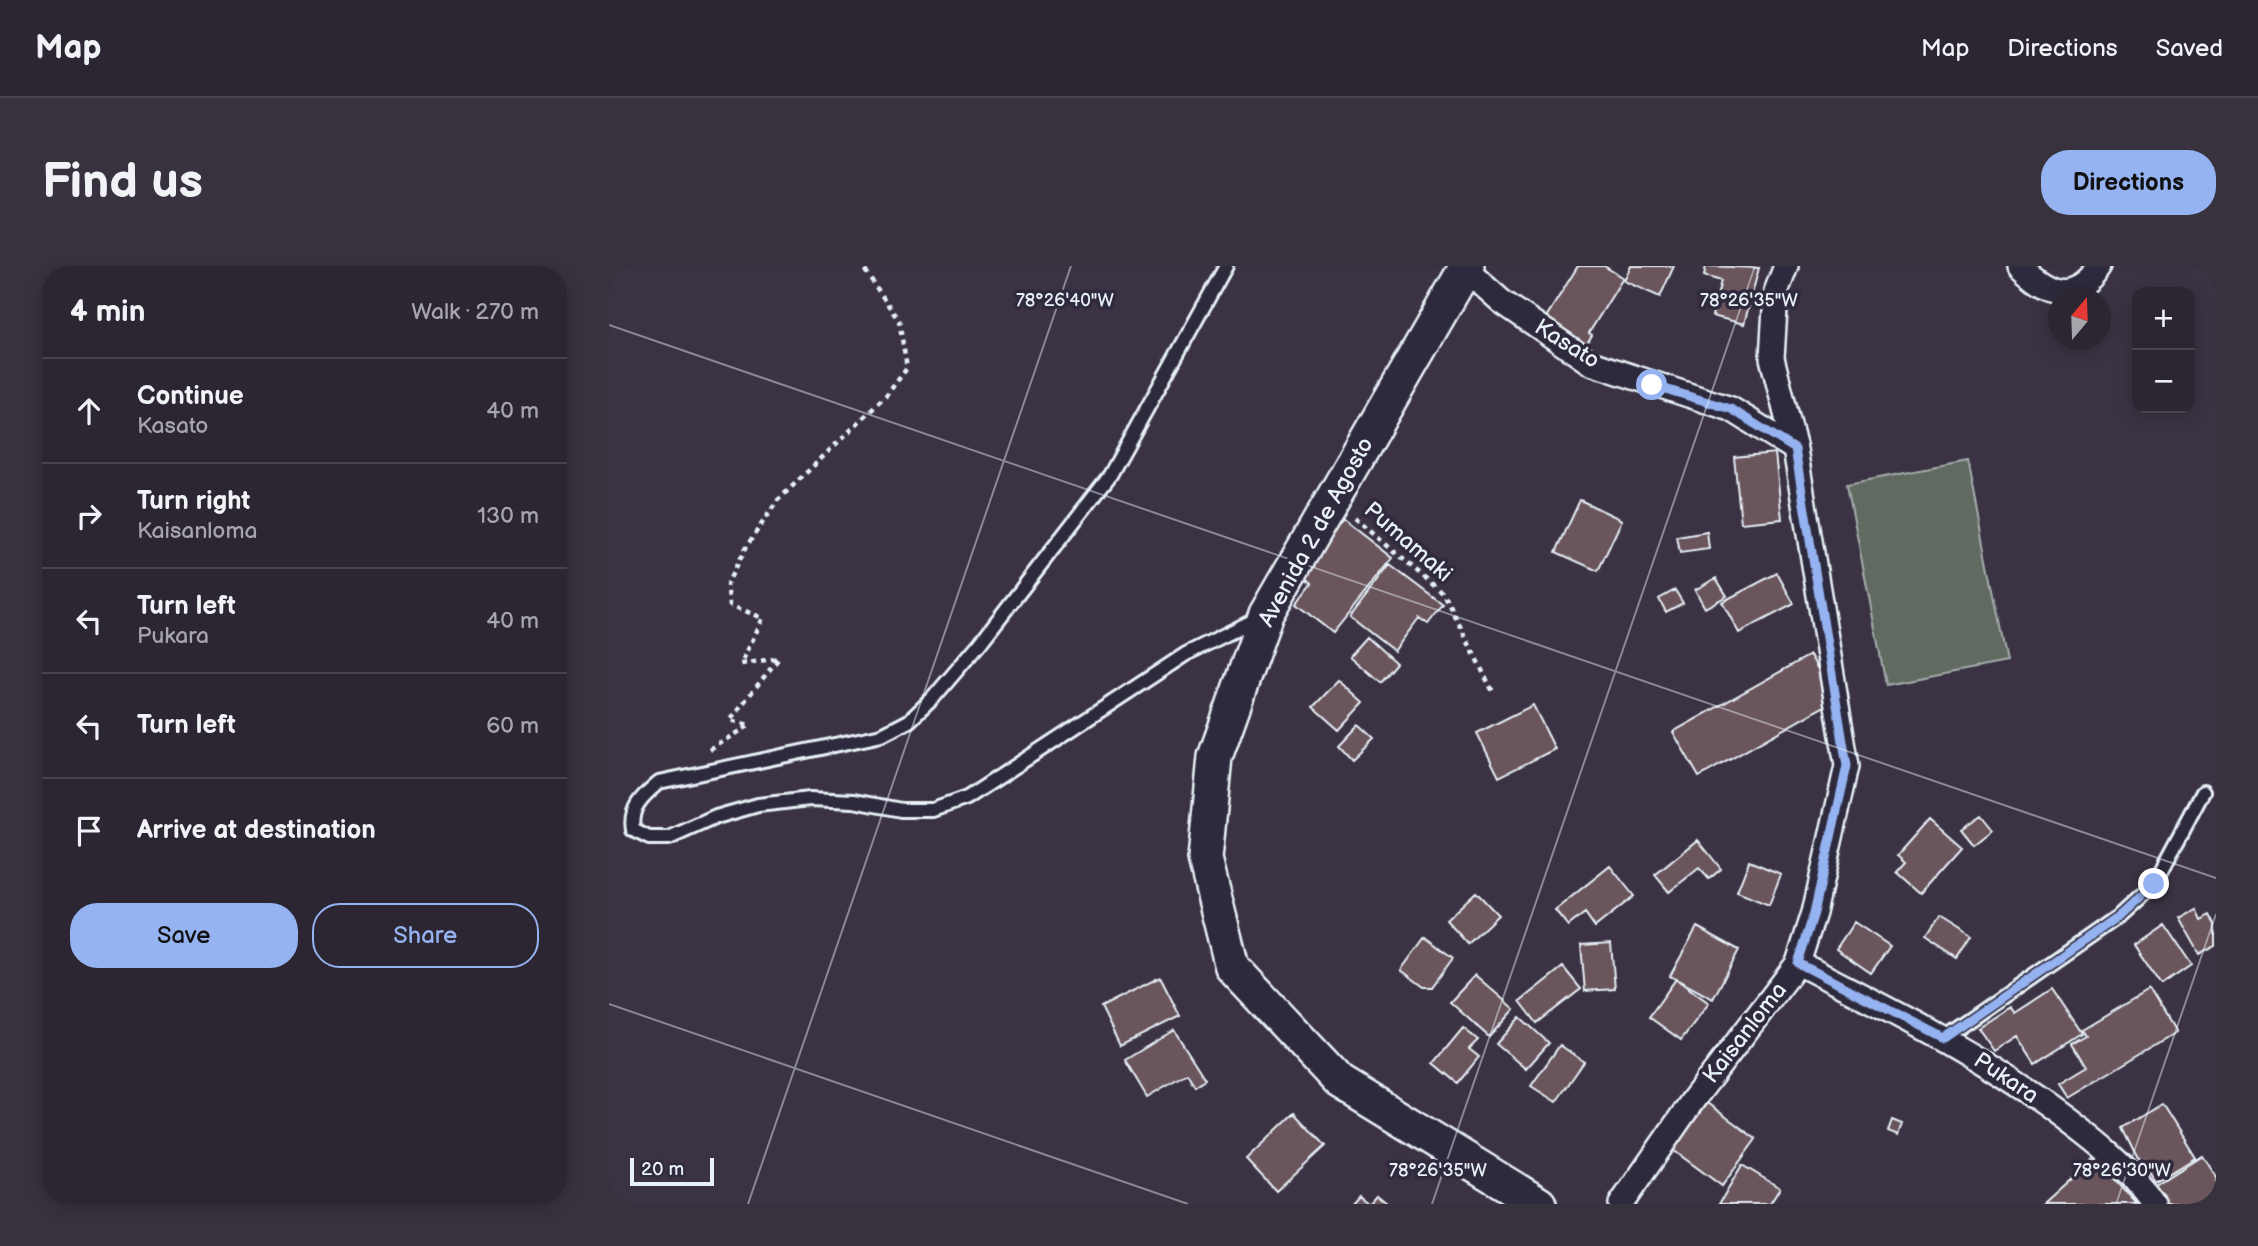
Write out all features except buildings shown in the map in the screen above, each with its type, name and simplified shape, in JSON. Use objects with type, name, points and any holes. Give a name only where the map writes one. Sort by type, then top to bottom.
[{"type":"main road","name":"Avenida 2 de Agosto","points":[[1466,267],[1266,614],[1215,757],[1205,859],[1232,967],[1340,1082],[1539,1204]]},
{"type":"street","name":"Kaisanloma","points":[[1621,1204],[1693,1100],[1798,963],[1814,913],[1847,766],[1795,449],[1772,358],[1776,292],[1786,266]]},
{"type":"street","points":[[2020,266],[2035,281],[2054,290],[2073,290],[2090,279],[2099,266]]},
{"type":"street","name":"Kasato","points":[[1466,267],[1501,301],[1591,363],[1731,409],[1795,449]]},
{"type":"street","name":"Pukara","points":[[1798,963],[1943,1038],[2014,1081],[2103,1147],[2142,1185],[2155,1204]]},
{"type":"lane","points":[[1226,266],[1110,475],[980,643],[909,721],[882,735],[659,782],[639,800],[631,817],[632,830],[649,838],[669,838],[716,817],[758,805],[810,799],[854,801],[901,810],[933,810],[967,798],[1186,654],[1266,614]]},
{"type":"lane","points":[[1943,1038],[2119,916],[2154,884],[2203,792]]},
{"type":"path","points":[[704,753],[750,725],[730,720],[779,658],[741,664],[763,618],[730,605],[727,584],[746,547],[778,500],[886,396],[907,368],[899,321],[862,266]]},
{"type":"path","name":"Pumamaki","points":[[1332,499],[1444,593],[1493,692]]},
{"type":"green space","points":[[1968,461],[2007,662],[1886,685],[1847,484]]},
{"type":"route","points":[[1652,385],[1731,409],[1795,449],[1847,766],[1814,913],[1798,963],[1943,1038],[2119,916],[2154,884]]}]
